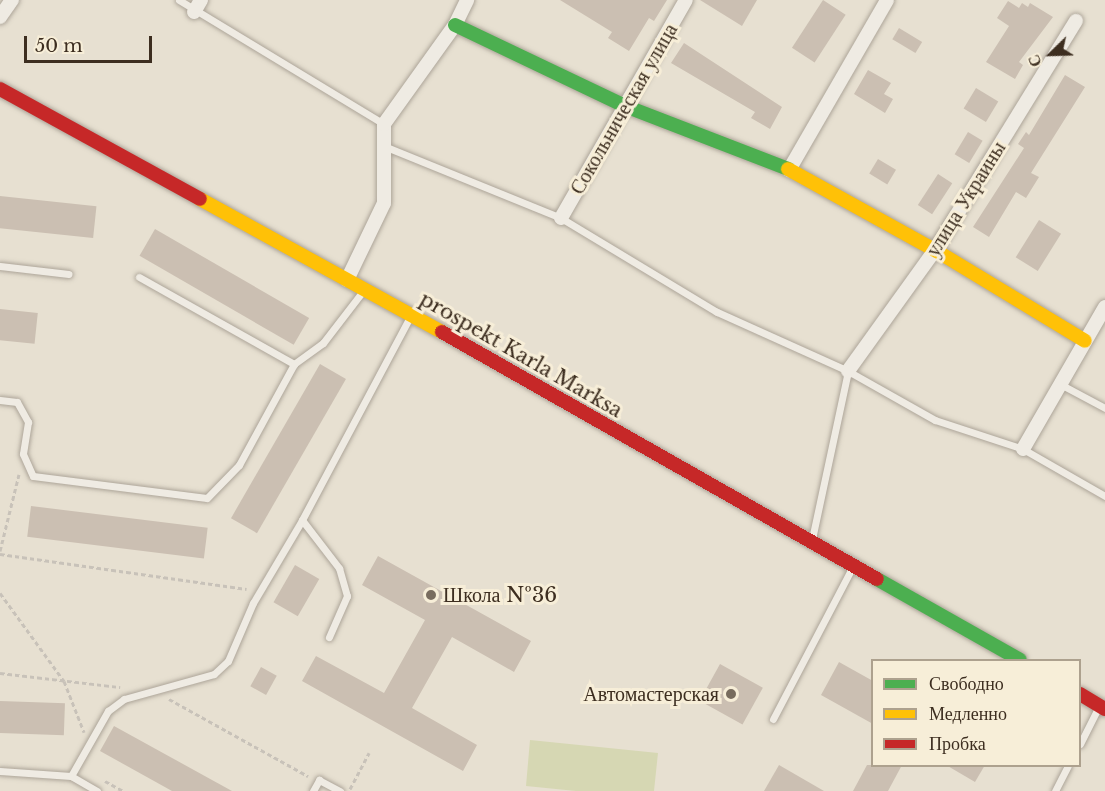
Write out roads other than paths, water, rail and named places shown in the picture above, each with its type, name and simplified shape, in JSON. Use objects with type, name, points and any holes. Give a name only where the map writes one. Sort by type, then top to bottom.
[{"type":"street","points":[[0,17],[12,0]]},
{"type":"street","points":[[347,280],[384,203],[384,124],[455,25],[467,0]]},
{"type":"street","name":"Сокольническая улица","points":[[561,218],[686,0]]},
{"type":"street","points":[[789,170],[887,0]]},
{"type":"street","name":"улица Украины","points":[[849,371],[935,250],[1076,21]]},
{"type":"street","points":[[455,25],[625,106],[789,170],[935,250],[1085,341]]},
{"type":"street","name":"prospekt Karla Marksa","points":[[0,89],[411,315],[1018,659]]},
{"type":"street","points":[[1023,449],[1104,310]]},
{"type":"street","points":[[1081,695],[1102,707]]},
{"type":"lane","points":[[179,0],[197,6],[384,124]]},
{"type":"lane","points":[[383,145],[561,218],[717,312],[849,371],[935,420],[1023,449],[1105,496]]},
{"type":"lane","points":[[0,266],[69,274]]},
{"type":"lane","points":[[139,278],[294,364]]},
{"type":"lane","points":[[0,400],[17,402],[28,422],[23,454],[33,476],[207,498],[239,465],[294,364],[323,344],[364,290]]},
{"type":"lane","points":[[71,776],[108,711],[124,699],[214,674],[228,661],[261,591],[303,520],[411,315]]},
{"type":"lane","points":[[811,542],[849,371]]},
{"type":"lane","points":[[1060,384],[1105,408]]},
{"type":"lane","points":[[303,520],[339,568],[347,597],[329,637]]},
{"type":"lane","points":[[773,719],[853,566]]},
{"type":"lane","points":[[1081,742],[1102,707]]},
{"type":"lane","points":[[1055,791],[1067,767]]},
{"type":"lane","points":[[0,771],[71,776],[97,791]]},
{"type":"lane","points":[[313,791],[318,782],[340,791]]},
{"type":"place","name":"Школа №36","points":[[431,595]]},
{"type":"place","name":"Автомастерская","points":[[731,694]]}]
